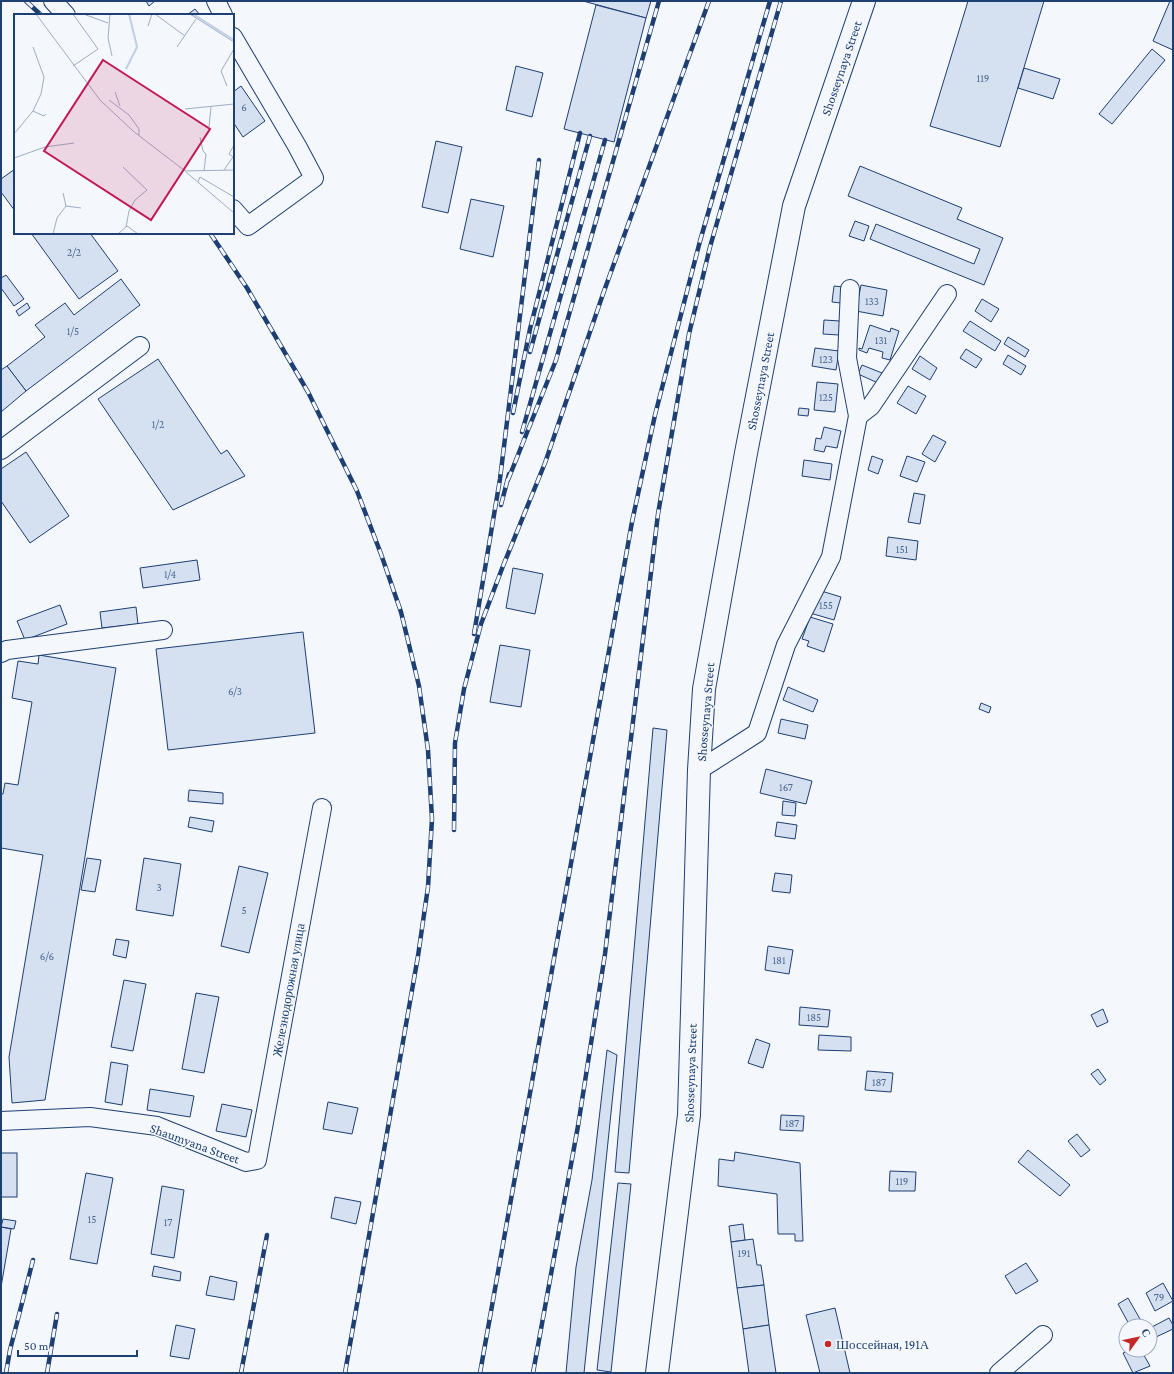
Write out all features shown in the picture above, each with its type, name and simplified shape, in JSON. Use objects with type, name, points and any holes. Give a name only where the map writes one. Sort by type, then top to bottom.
[{"type":"main road","name":"Shosseynaya Street","points":[[657,1373],[689,1115],[699,770],[704,689],[746,453],[794,206],[864,1]]},
{"type":"street","points":[[53,1],[65,14]]},
{"type":"street","points":[[216,1],[222,14]]},
{"type":"street","points":[[234,39],[314,178],[248,226],[234,210]]},
{"type":"street","name":"Shosseynaya Street","points":[[699,770],[757,733],[786,644],[832,557],[858,416],[847,358],[850,290]]},
{"type":"street","points":[[858,416],[871,406],[947,294]]},
{"type":"street","points":[[1,450],[140,346]]},
{"type":"street","points":[[1,653],[7,650],[163,630]]},
{"type":"street","name":"Железнодорожная улица","points":[[246,1162],[257,1160],[322,808]]},
{"type":"street","name":"Shaumyana Street","points":[[1,1121],[90,1117],[157,1126],[246,1162]]},
{"type":"street","points":[[999,1373],[1043,1335]]},
{"type":"building","points":[[146,1],[155,1],[149,6]]},
{"type":"building","points":[[583,1],[651,1],[646,18]]},
{"type":"building","points":[[968,1],[1044,1],[1000,147],[930,126]]},
{"type":"building","points":[[1170,1],[1173,1],[1173,50],[1153,41]]},
{"type":"building","points":[[596,5],[646,18],[614,142],[564,129]]},
{"type":"building","points":[[195,9],[199,14],[188,14]]},
{"type":"building","points":[[1152,49],[1165,60],[1112,124],[1099,114]]},
{"type":"building","points":[[516,66],[543,73],[532,117],[506,110]]},
{"type":"building","points":[[1024,68],[1060,79],[1053,99],[1018,88]]},
{"type":"building","points":[[241,86],[265,121],[243,137],[234,124],[234,91]]},
{"type":"building","points":[[436,141],[462,147],[448,213],[422,207]]},
{"type":"building","points":[[860,166],[962,208],[957,219],[1003,238],[984,285],[870,239],[876,224],[974,264],[980,249],[848,196]]},
{"type":"building","points":[[14,170],[14,210],[1,192],[1,179]]},
{"type":"building","points":[[471,199],[504,206],[493,257],[460,249]]},
{"type":"building","points":[[855,221],[869,226],[864,241],[849,236]]},
{"type":"building","points":[[32,234],[91,234],[118,271],[79,299]]},
{"type":"building","points":[[6,275],[24,299],[14,306],[1,288],[1,278]]},
{"type":"building","points":[[121,279],[140,305],[26,391],[7,366],[45,337],[35,325],[65,303],[74,315]]},
{"type":"building","points":[[861,285],[887,290],[883,316],[856,311]]},
{"type":"building","points":[[834,286],[843,287],[841,303],[832,302]]},
{"type":"building","points":[[982,299],[999,309],[991,322],[975,311]]},
{"type":"building","points":[[27,303],[30,308],[19,316],[16,311]]},
{"type":"building","points":[[824,320],[840,321],[839,335],[823,334]]},
{"type":"building","points":[[970,321],[1001,341],[995,351],[963,331]]},
{"type":"building","points":[[870,325],[890,332],[891,328],[899,331],[890,360],[882,358],[883,352],[869,348],[867,353],[859,350],[859,348],[862,349]]},
{"type":"building","points":[[1008,337],[1029,350],[1025,357],[1004,344]]},
{"type":"building","points":[[815,348],[839,351],[836,370],[812,366]]},
{"type":"building","points":[[966,349],[982,359],[976,368],[960,358]]},
{"type":"building","points":[[1008,355],[1026,366],[1021,375],[1003,364]]},
{"type":"building","points":[[920,356],[937,368],[930,380],[912,369]]},
{"type":"building","points":[[158,359],[221,454],[227,450],[245,476],[173,510],[98,399]]},
{"type":"building","points":[[862,365],[882,373],[878,383],[858,374]]},
{"type":"building","points":[[7,366],[26,391],[1,412],[1,370]]},
{"type":"building","points":[[817,382],[838,384],[835,412],[814,410]]},
{"type":"building","points":[[908,386],[926,396],[916,414],[897,403]]},
{"type":"building","points":[[799,408],[809,409],[808,416],[798,415]]},
{"type":"building","points":[[824,427],[841,431],[837,448],[826,446],[824,452],[814,450],[816,438],[821,439]]},
{"type":"building","points":[[933,435],[946,442],[935,462],[922,454]]},
{"type":"building","points":[[26,452],[69,516],[30,543],[1,501],[1,469]]},
{"type":"building","points":[[872,456],[883,460],[878,474],[868,470]]},
{"type":"building","points":[[907,456],[925,462],[917,482],[900,476]]},
{"type":"building","points":[[804,460],[832,464],[830,480],[802,476]]},
{"type":"building","points":[[914,493],[925,495],[920,524],[908,522]]},
{"type":"building","points":[[888,537],[918,541],[916,560],[886,556]]},
{"type":"building","points":[[197,560],[200,580],[143,588],[140,568]]},
{"type":"building","points":[[513,568],[543,574],[535,614],[506,608]]},
{"type":"building","points":[[818,590],[841,597],[834,620],[810,613]]},
{"type":"building","points":[[60,605],[67,624],[25,640],[17,621]]},
{"type":"building","points":[[136,607],[138,624],[102,628],[100,612]]},
{"type":"building","points":[[810,617],[833,624],[824,652],[807,646],[809,641],[802,639]]},
{"type":"building","points":[[303,632],[315,733],[168,750],[156,649]]},
{"type":"building","points":[[500,645],[530,650],[521,707],[490,702]]},
{"type":"building","points":[[39,655],[116,668],[45,1100],[12,1103],[9,1057],[43,855],[1,848],[1,794],[3,794],[5,783],[18,785],[32,702],[12,698],[18,661],[38,664]]},
{"type":"building","points":[[788,687],[818,700],[813,712],[783,700]]},
{"type":"building","points":[[981,703],[991,707],[989,713],[979,709]]},
{"type":"building","points":[[781,719],[808,725],[805,739],[778,733]]},
{"type":"building","points":[[653,728],[667,730],[629,1173],[615,1172]]},
{"type":"building","points":[[766,769],[812,781],[806,804],[760,793]]},
{"type":"building","points":[[189,790],[223,793],[223,804],[188,801]]},
{"type":"building","points":[[783,801],[796,803],[795,816],[782,815]]},
{"type":"building","points":[[190,817],[214,821],[212,832],[188,827]]},
{"type":"building","points":[[777,822],[797,825],[795,839],[775,836]]},
{"type":"building","points":[[87,858],[101,860],[95,892],[81,890]]},
{"type":"building","points":[[144,858],[181,864],[173,916],[136,910]]},
{"type":"building","points":[[239,866],[268,873],[249,953],[221,946]]},
{"type":"building","points":[[775,873],[792,875],[790,893],[772,891]]},
{"type":"building","points":[[116,939],[129,941],[126,958],[113,955]]},
{"type":"building","points":[[768,946],[793,950],[789,974],[765,970]]},
{"type":"building","points":[[124,980],[146,984],[133,1051],[111,1047]]},
{"type":"building","points":[[196,993],[219,997],[204,1073],[182,1069]]},
{"type":"building","points":[[800,1007],[830,1010],[828,1027],[799,1025]]},
{"type":"building","points":[[1103,1009],[1108,1022],[1097,1027],[1091,1015]]},
{"type":"building","points":[[819,1035],[851,1037],[851,1051],[818,1050]]},
{"type":"building","points":[[756,1039],[770,1044],[763,1068],[748,1063]]},
{"type":"building","points":[[607,1050],[617,1055],[584,1373],[566,1373],[576,1267],[592,1180]]},
{"type":"building","points":[[111,1062],[128,1065],[122,1105],[105,1102]]},
{"type":"building","points":[[1098,1069],[1106,1080],[1100,1085],[1091,1074]]},
{"type":"building","points":[[867,1071],[893,1073],[891,1092],[865,1090]]},
{"type":"building","points":[[150,1089],[194,1096],[190,1117],[147,1110]]},
{"type":"building","points":[[328,1102],[358,1108],[352,1134],[323,1129]]},
{"type":"building","points":[[222,1104],[252,1110],[246,1137],[216,1131]]},
{"type":"building","points":[[781,1115],[804,1116],[803,1131],[780,1130]]},
{"type":"building","points":[[1077,1134],[1090,1150],[1081,1157],[1068,1141]]},
{"type":"building","points":[[1028,1150],[1070,1185],[1060,1196],[1018,1162]]},
{"type":"building","points":[[735,1152],[800,1163],[803,1241],[795,1241],[795,1234],[778,1234],[777,1194],[718,1186],[719,1159],[734,1161]]},
{"type":"building","points":[[1,1153],[17,1153],[17,1197],[1,1197]]},
{"type":"building","points":[[890,1171],[916,1172],[915,1191],[889,1191]]},
{"type":"building","points":[[86,1173],[113,1178],[97,1264],[70,1259]]},
{"type":"building","points":[[618,1183],[631,1184],[611,1372],[597,1370]]},
{"type":"building","points":[[162,1186],[184,1190],[174,1258],[151,1254]]},
{"type":"building","points":[[335,1197],[361,1202],[356,1224],[331,1218]]},
{"type":"building","points":[[3,1219],[16,1221],[14,1229],[1,1227]]},
{"type":"building","points":[[743,1224],[745,1240],[731,1242],[729,1226]]},
{"type":"building","points":[[1,1227],[11,1229],[1,1287]]},
{"type":"building","points":[[753,1239],[757,1265],[761,1265],[764,1285],[737,1288],[731,1242]]},
{"type":"building","points":[[1026,1263],[1038,1281],[1016,1294],[1005,1276]]},
{"type":"building","points":[[154,1266],[181,1272],[180,1281],[152,1276]]},
{"type":"building","points":[[210,1276],[237,1282],[234,1300],[206,1295]]},
{"type":"building","points":[[1163,1283],[1173,1301],[1155,1311],[1146,1293]]},
{"type":"building","points":[[764,1285],[769,1325],[743,1329],[737,1288]]},
{"type":"building","points":[[1128,1298],[1139,1318],[1126,1318],[1118,1304]]},
{"type":"building","name":"Шоссейная, 191А","points":[[835,1308],[850,1373],[820,1373],[806,1315]]},
{"type":"building","points":[[1169,1318],[1173,1325],[1173,1329],[1158,1336],[1158,1324]]},
{"type":"building","points":[[176,1325],[195,1329],[189,1359],[170,1356]]},
{"type":"building","points":[[769,1325],[776,1373],[749,1373],[743,1329]]},
{"type":"building","points":[[1126,1358],[1146,1358],[1150,1366],[1133,1373]]},
{"type":"railway","points":[[26,1],[40,14]]},
{"type":"railway","points":[[508,480],[556,360],[659,1]]},
{"type":"railway","points":[[454,830],[455,743],[464,689],[481,624],[545,463],[603,294],[709,1]]},
{"type":"railway","points":[[480,1373],[632,522],[655,415],[700,241],[770,1]]},
{"type":"railway","points":[[533,1373],[578,1126],[605,954],[658,514],[689,334],[710,247],[781,1]]},
{"type":"railway","points":[[513,413],[530,329],[580,133]]},
{"type":"railway","points":[[530,352],[590,136]]},
{"type":"railway","points":[[522,432],[605,140]]},
{"type":"railway","points":[[474,634],[500,479],[539,160]]},
{"type":"railway","points":[[211,234],[247,288],[308,392],[357,491],[401,612],[419,686],[428,750],[432,819],[428,887],[418,956],[345,1373]]},
{"type":"railway","points":[[501,505],[509,474]]},
{"type":"railway","points":[[241,1373],[267,1235]]},
{"type":"railway","points":[[6,1373],[10,1350],[33,1260]]},
{"type":"railway","points":[[47,1373],[57,1314]]},
{"type":"place","name":"Шоссейная, 191А","points":[[828,1344]]}]
